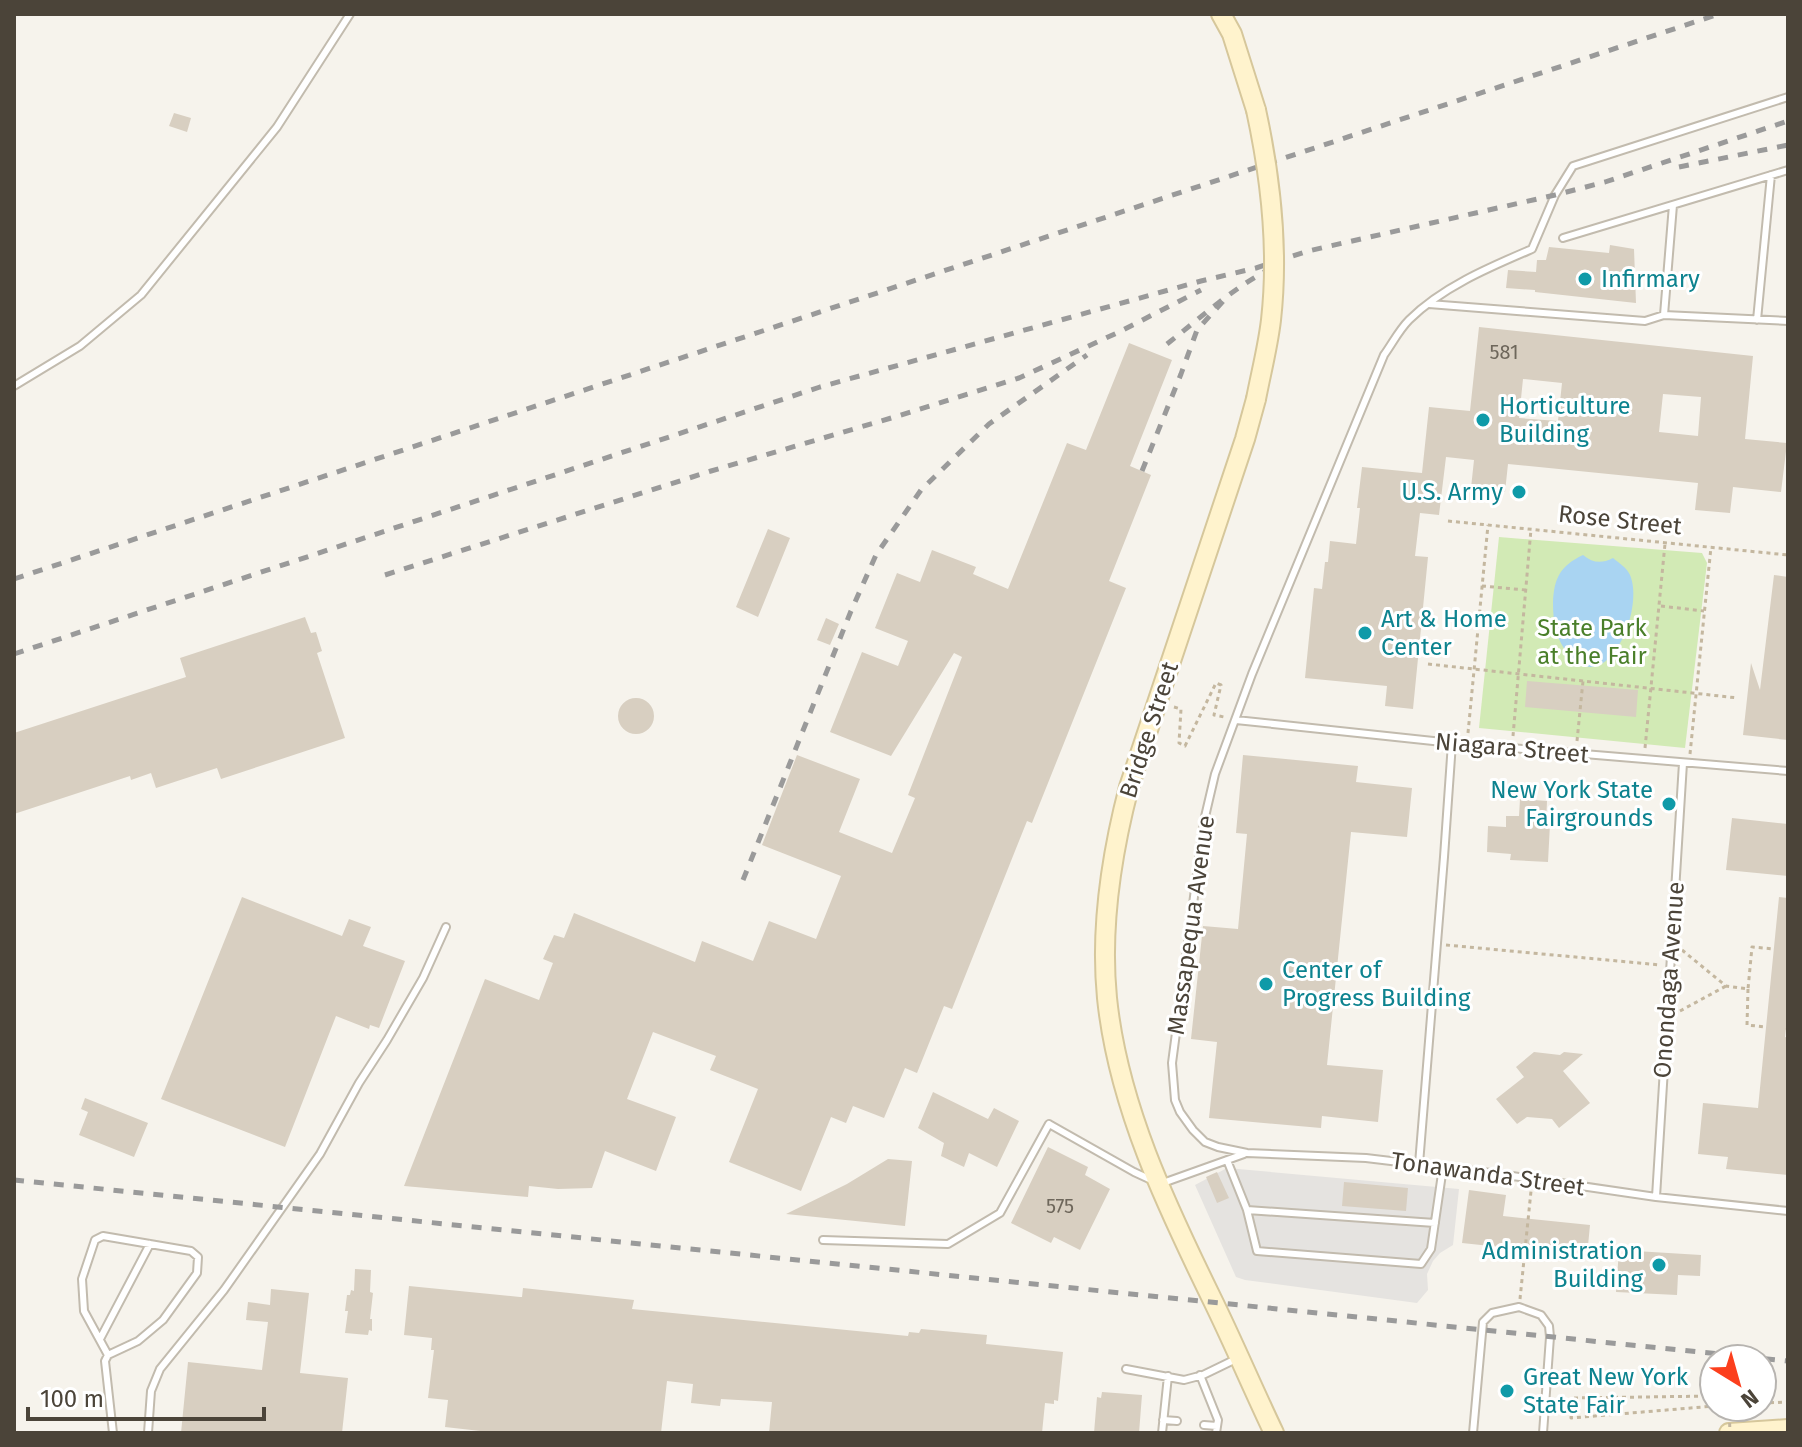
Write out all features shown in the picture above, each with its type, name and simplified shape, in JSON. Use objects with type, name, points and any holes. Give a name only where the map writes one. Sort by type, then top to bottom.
[{"type":"main road","name":"Bridge Street","points":[[1221,14],[1232,34],[1256,110],[1266,155],[1275,250],[1271,320],[1256,399],[1240,454],[1129,787],[1117,833],[1105,952],[1107,998],[1118,1067],[1140,1137],[1187,1248],[1274,1433]]},
{"type":"main road","points":[[1730,1433],[1788,1429]]},
{"type":"lane","points":[[14,386],[80,346],[141,295],[277,127],[350,14]]},
{"type":"lane","name":"Massapequa Avenue","points":[[1193,1130],[1175,1100],[1172,1063],[1204,821],[1215,774],[1252,674],[1384,355],[1408,321],[1429,304],[1455,286],[1532,249],[1555,195],[1573,166],[1788,97]]},
{"type":"lane","points":[[1563,238],[1788,170]]},
{"type":"lane","points":[[1757,320],[1771,175]]},
{"type":"lane","points":[[1664,315],[1673,205]]},
{"type":"lane","points":[[1429,304],[1645,321],[1664,315],[1788,321]]},
{"type":"lane","name":"Niagara Street","points":[[1236,720],[1467,745],[1788,771]]},
{"type":"lane","points":[[1419,1164],[1452,743]]},
{"type":"lane","name":"Onondaga Avenue","points":[[1656,1197],[1669,965],[1686,763]]},
{"type":"lane","points":[[148,1433],[151,1391],[160,1369],[224,1290],[320,1154],[423,978],[446,927]]},
{"type":"lane","points":[[823,1240],[948,1244],[1000,1213],[1049,1124],[1160,1184],[1247,1153]]},
{"type":"lane","name":"Tonawanda Street","points":[[1193,1130],[1205,1142],[1247,1153],[1366,1158],[1656,1197],[1788,1211]]},
{"type":"lane","points":[[1227,1160],[1247,1210],[1257,1251],[1421,1264],[1431,1249],[1443,1167]]},
{"type":"lane","points":[[1247,1210],[1435,1223]]},
{"type":"lane","points":[[108,1355],[84,1311],[82,1279],[95,1240],[103,1236],[191,1251],[198,1257],[197,1273],[163,1320],[138,1341],[108,1355],[105,1361],[113,1433]]},
{"type":"lane","points":[[100,1339],[150,1244]]},
{"type":"lane","points":[[1473,1433],[1483,1322],[1492,1313],[1519,1307],[1541,1315],[1549,1326],[1543,1433]]},
{"type":"lane","points":[[1126,1369],[1184,1380],[1239,1357]]},
{"type":"lane","points":[[1200,1375],[1218,1420],[1217,1430],[1204,1425]]},
{"type":"lane","points":[[1162,1433],[1168,1376]]},
{"type":"lane","points":[[1163,1420],[1177,1421]]},
{"type":"path","name":"Rose Street","points":[[1448,521],[1788,555]]},
{"type":"path","points":[[1467,745],[1488,525]]},
{"type":"path","points":[[1512,748],[1531,529]]},
{"type":"path","points":[[1644,759],[1665,543]]},
{"type":"path","points":[[1686,763],[1711,547]]},
{"type":"path","points":[[1482,586],[1526,590]]},
{"type":"path","points":[[1659,606],[1704,611]]},
{"type":"path","points":[[1428,664],[1738,698]]},
{"type":"path","points":[[1575,753],[1583,681]]},
{"type":"path","points":[[1157,704],[1181,709],[1179,743],[1185,746],[1216,683],[1221,685],[1214,715],[1236,720]]},
{"type":"path","points":[[1671,940],[1726,986],[1748,989]]},
{"type":"path","points":[[1437,944],[1669,965]]},
{"type":"path","points":[[1766,1027],[1747,1025],[1752,947],[1774,949]]},
{"type":"path","points":[[1666,1018],[1726,986]]},
{"type":"path","points":[[1519,1307],[1532,1179]]},
{"type":"path","points":[[1698,1396],[1572,1398],[1571,1418],[1698,1407]]},
{"type":"green space","name":"State Park at the Fair","points":[[1499,537],[1702,553],[1707,563],[1685,748],[1479,728]]},
{"type":"shaded area","points":[[1227,1168],[1459,1189],[1453,1245],[1433,1261],[1427,1274],[1428,1290],[1417,1303],[1236,1277],[1195,1185]]},
{"type":"water","points":[[1583,555],[1597,562],[1613,558],[1629,572],[1633,590],[1632,608],[1619,645],[1609,658],[1597,666],[1583,666],[1569,655],[1558,637],[1554,617],[1557,580],[1564,568]]},
{"type":"building","points":[[174,113],[191,118],[187,132],[169,126]]},
{"type":"building","name":"Infirmary","points":[[1610,245],[1634,249],[1636,303],[1506,288],[1508,270],[1536,272],[1537,260],[1546,260],[1549,247],[1609,253]]},
{"type":"building","name":"Horticulture Building","points":[[1479,327],[1753,356],[1745,439],[1787,443],[1781,492],[1733,487],[1730,513],[1695,510],[1698,483],[1508,464],[1505,492],[1471,488],[1474,460],[1446,457],[1439,515],[1420,513],[1415,556],[1428,557],[1413,709],[1385,706],[1387,686],[1305,678],[1314,588],[1322,589],[1330,541],[1356,544],[1362,467],[1422,473],[1429,407],[1470,411]],"holes":[[[1523,379],[1562,383],[1558,421],[1519,418]],[[1663,394],[1701,397],[1698,436],[1659,432]]]},
{"type":"building","points":[[1129,343],[1172,360],[1130,466],[1151,475],[1109,581],[1126,588],[1032,823],[1027,821],[952,1009],[944,1006],[917,1073],[905,1068],[884,1118],[853,1106],[846,1123],[831,1117],[801,1191],[729,1162],[758,1089],[710,1070],[716,1056],[653,1032],[627,1099],[676,1117],[656,1171],[605,1151],[592,1188],[529,1186],[528,1197],[404,1186],[485,979],[539,1000],[553,963],[543,959],[554,935],[564,938],[574,913],[695,962],[702,941],[753,961],[769,921],[816,939],[841,876],[762,845],[797,755],[860,779],[839,832],[892,853],[915,798],[908,795],[962,657],[954,653],[891,756],[830,732],[862,652],[898,666],[908,641],[875,628],[897,573],[920,582],[932,550],[976,567],[973,574],[1008,589],[1067,443],[1086,450]]},
{"type":"building","points":[[768,529],[790,538],[758,617],[736,607]]},
{"type":"building","points":[[1774,575],[1788,577],[1788,740],[1743,735],[1751,663],[1760,690]]},
{"type":"building","points":[[305,617],[311,633],[316,632],[322,651],[317,653],[345,738],[221,779],[217,768],[156,788],[151,773],[131,780],[130,776],[14,814],[14,733],[186,677],[180,658]]},
{"type":"building","points":[[826,618],[839,624],[830,645],[817,640]]},
{"type":"building","points":[[1527,681],[1638,690],[1636,717],[1525,707]]},
{"type":"building","points":[[636,698],[649,703],[654,716],[649,729],[636,734],[623,729],[618,716],[623,703]]},
{"type":"building","name":"Center of Progress Building","points":[[1243,755],[1358,766],[1356,782],[1412,788],[1407,837],[1351,832],[1327,1065],[1383,1070],[1378,1122],[1322,1116],[1321,1128],[1209,1118],[1217,1042],[1191,1039],[1203,926],[1238,929],[1247,834],[1236,833]]},
{"type":"building","points":[[1520,799],[1547,801],[1546,823],[1550,824],[1548,862],[1510,860],[1511,854],[1487,852],[1488,826],[1506,827],[1506,816],[1519,816]]},
{"type":"building","points":[[1732,818],[1788,824],[1788,876],[1726,870]]},
{"type":"building","points":[[242,897],[342,936],[349,919],[371,927],[363,946],[405,961],[379,1028],[370,1025],[369,1029],[336,1016],[285,1147],[161,1099]]},
{"type":"building","points":[[1779,897],[1788,898],[1785,1037],[1788,1038],[1788,1175],[1726,1169],[1728,1157],[1698,1154],[1703,1103],[1758,1108]]},
{"type":"building","points":[[1534,1052],[1583,1054],[1563,1071],[1590,1103],[1559,1128],[1552,1119],[1527,1117],[1517,1124],[1496,1099],[1524,1077],[1516,1067]]},
{"type":"building","points":[[933,1092],[988,1119],[994,1108],[1019,1121],[997,1167],[969,1153],[964,1167],[941,1156],[944,1143],[918,1128]]},
{"type":"building","points":[[85,1098],[148,1123],[134,1157],[79,1135],[88,1112],[81,1109]]},
{"type":"building","points":[[1048,1147],[1088,1167],[1085,1175],[1110,1189],[1080,1250],[1054,1237],[1051,1243],[1011,1223]]},
{"type":"building","points":[[888,1159],[912,1161],[905,1226],[786,1214],[847,1184]]},
{"type":"building","points":[[1217,1172],[1229,1198],[1217,1203],[1206,1177]]},
{"type":"building","points":[[1344,1182],[1408,1188],[1406,1211],[1342,1206]]},
{"type":"building","points":[[1469,1190],[1506,1195],[1503,1216],[1590,1225],[1587,1256],[1462,1243]]},
{"type":"building","name":"Administration Building","points":[[1619,1250],[1701,1255],[1700,1276],[1678,1275],[1677,1295],[1616,1292]]},
{"type":"building","points":[[355,1269],[371,1270],[372,1331],[369,1330],[368,1335],[345,1333],[347,1295],[354,1291]]},
{"type":"building","points":[[409,1286],[520,1297],[523,1288],[634,1300],[632,1309],[908,1336],[909,1332],[919,1333],[921,1329],[987,1335],[986,1344],[1063,1352],[1058,1401],[1045,1403],[1042,1433],[769,1433],[772,1402],[721,1399],[720,1406],[691,1403],[693,1384],[667,1381],[661,1433],[498,1433],[445,1427],[448,1400],[428,1398],[434,1350],[431,1350],[432,1338],[404,1335]]},
{"type":"building","points":[[271,1289],[309,1293],[300,1373],[348,1378],[342,1433],[181,1433],[188,1362],[262,1370],[268,1322],[246,1320],[248,1302],[270,1305]]},
{"type":"building","points":[[1102,1392],[1142,1395],[1139,1433],[1094,1433],[1097,1397],[1101,1398]]},
{"type":"railway","points":[[14,579],[1719,14]]},
{"type":"railway","points":[[14,654],[820,387],[1256,268],[1308,251],[1605,182],[1788,121]]},
{"type":"railway","points":[[1679,167],[1788,145]]},
{"type":"railway","points":[[1167,344],[1229,295],[1268,270]]},
{"type":"railway","points":[[385,575],[711,471],[1019,378],[1201,290]]},
{"type":"railway","points":[[1142,471],[1197,330],[1226,298]]},
{"type":"railway","points":[[743,880],[876,555],[921,490],[989,424],[1087,355]]},
{"type":"railway","points":[[14,1180],[1788,1361]]},
{"type":"place","name":"Infirmary","points":[[1585,279]]},
{"type":"place","name":"Horticulture Building","points":[[1483,420]]},
{"type":"place","name":"U.S. Army","points":[[1519,492]]},
{"type":"place","name":"Art & Home Center","points":[[1365,633]]},
{"type":"place","name":"New York State Fairgrounds","points":[[1669,804]]},
{"type":"place","name":"Center of Progress Building","points":[[1266,984]]},
{"type":"place","name":"Administration Building","points":[[1659,1265]]},
{"type":"place","name":"Great New York State Fair","points":[[1507,1391]]}]
